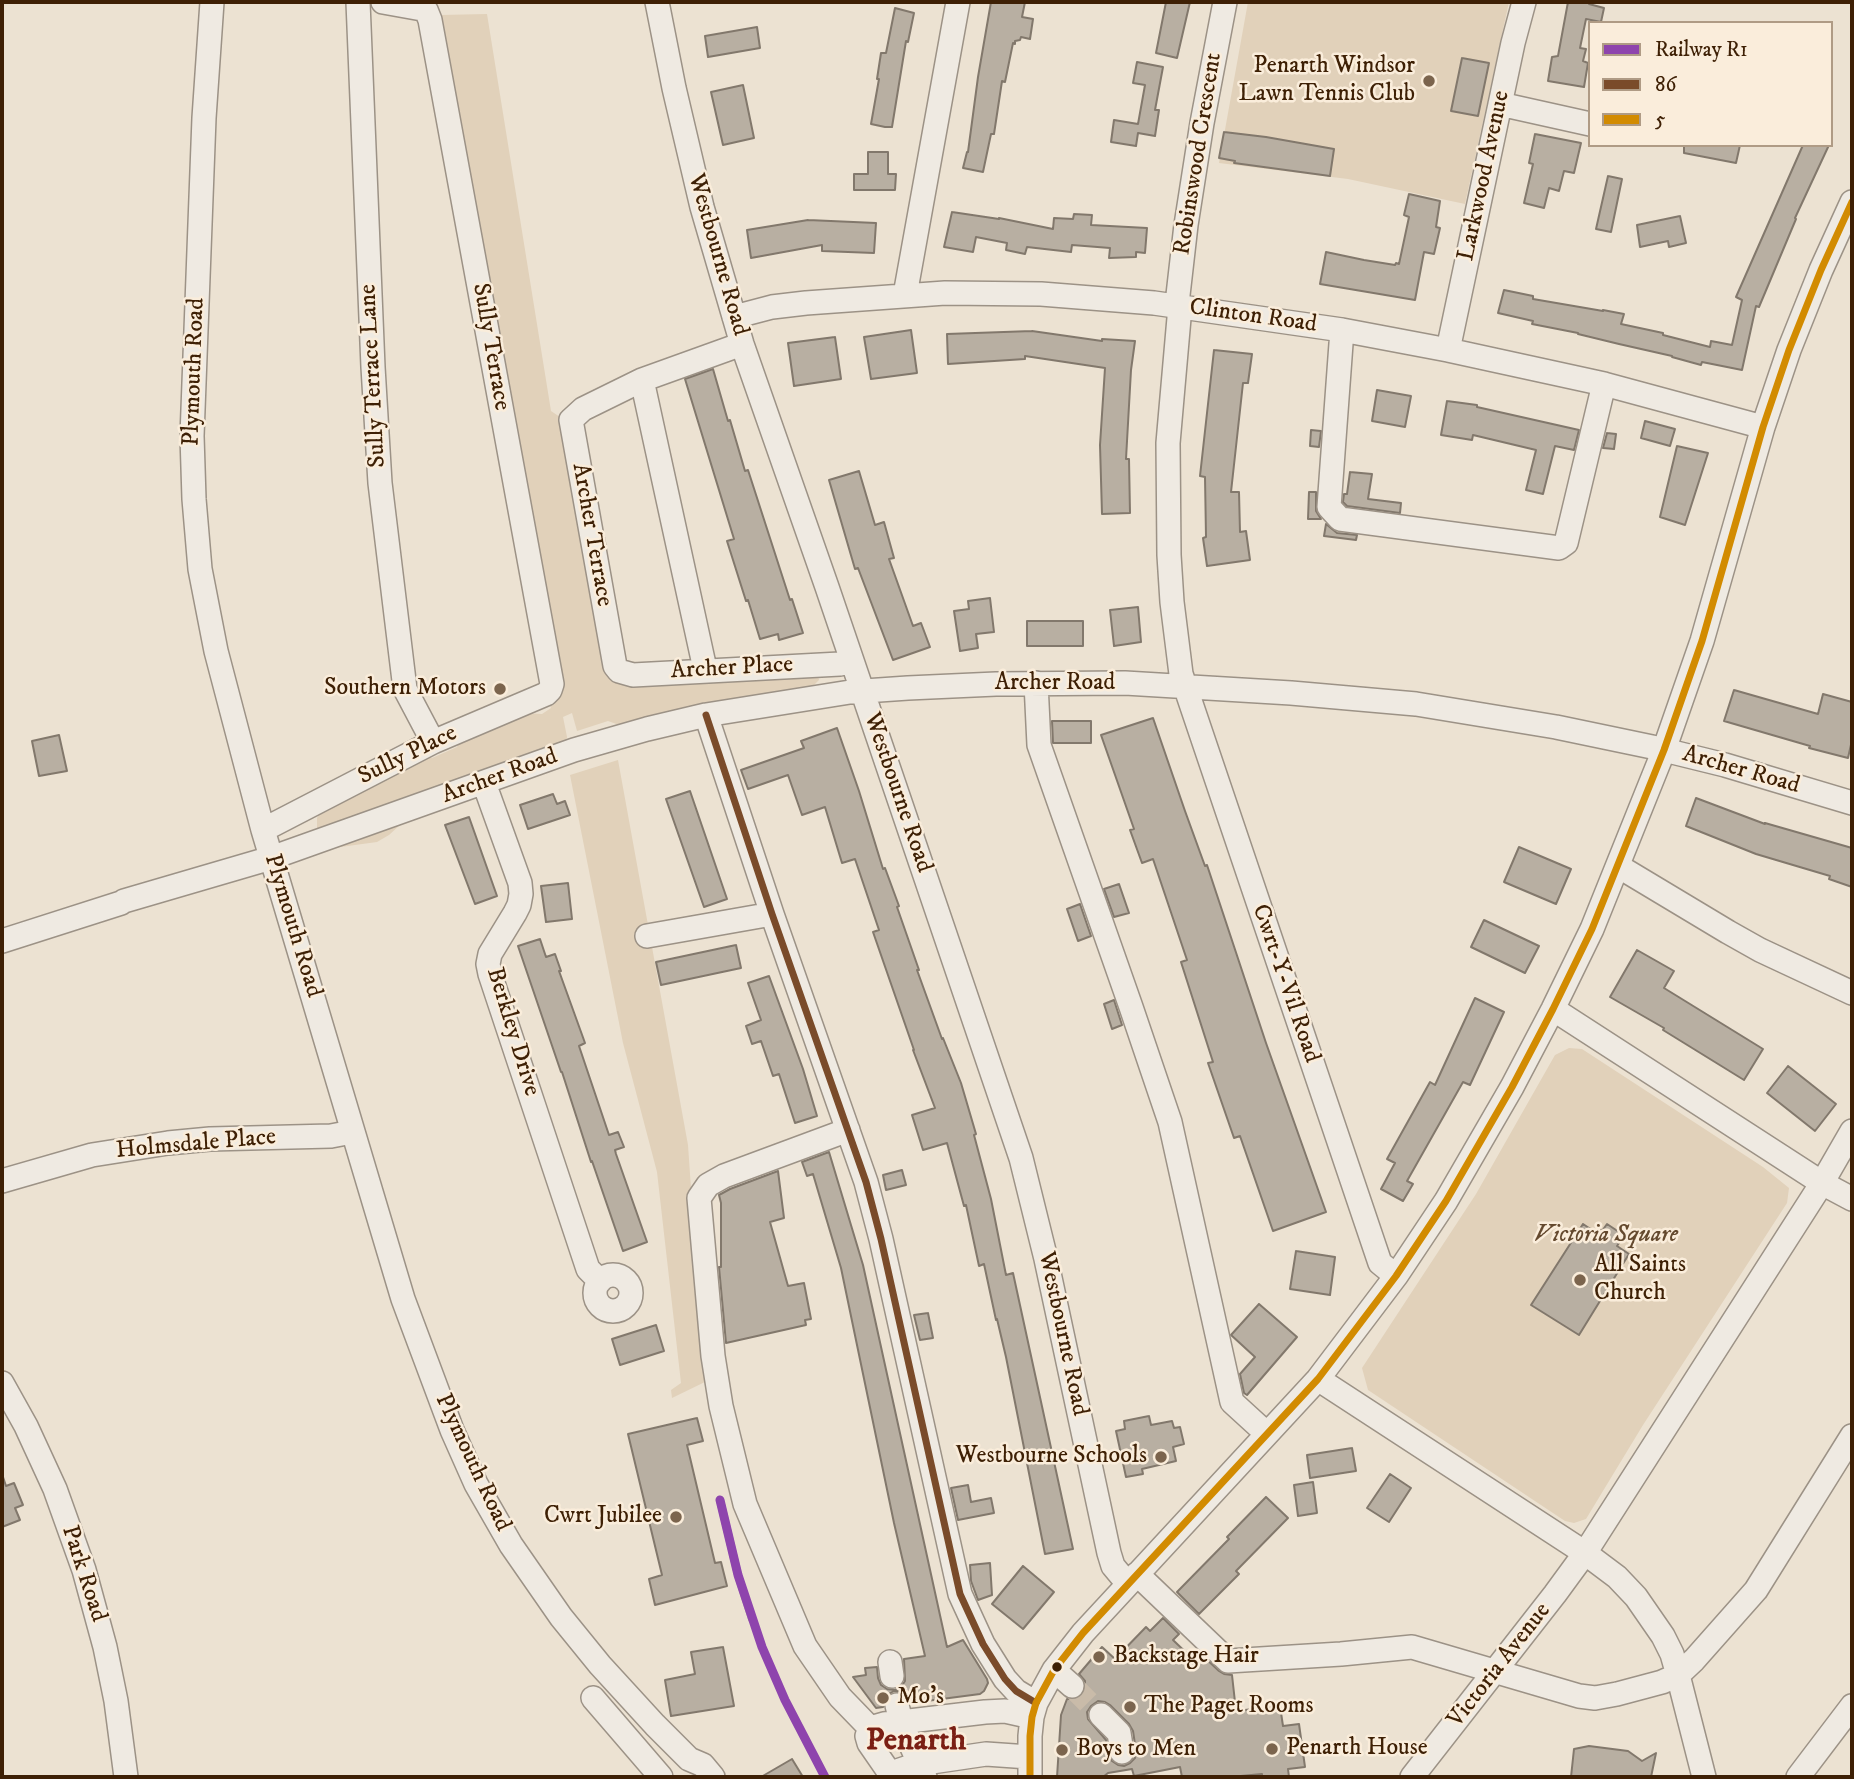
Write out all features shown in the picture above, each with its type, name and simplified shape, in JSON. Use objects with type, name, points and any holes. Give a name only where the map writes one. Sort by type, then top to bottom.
[{"type":"street","name":"Plymouth Road","points":[[212,2],[197,295],[192,436],[194,499],[200,569],[216,651],[263,830],[403,1299],[452,1430],[476,1484],[511,1545],[561,1617],[687,1771],[703,1765],[713,1777]]},
{"type":"street","name":"Sully Terrace Lane","points":[[358,2],[380,483],[405,689],[433,742]]},
{"type":"street","name":"Sully Terrace","points":[[383,2],[426,10],[430,20],[552,684]]},
{"type":"street","name":"Westbourne Road","points":[[657,2],[694,172],[742,344],[1021,1158],[1046,1259],[1113,1566],[1133,1579],[1228,1661],[1412,1647],[1579,1696],[1595,1698],[1662,1682],[1678,1675]]},
{"type":"street","points":[[905,295],[958,2]]},
{"type":"street","name":"Robinswood Crescent","points":[[1184,686],[1172,602],[1167,514],[1168,443],[1179,318],[1178,295],[1192,182],[1225,2]]},
{"type":"street","name":"Larkwood Avenue","points":[[1448,350],[1524,2]]},
{"type":"street","points":[[1500,104],[1588,124]]},
{"type":"street","points":[[870,1728],[867,1736],[869,1743],[889,1772],[922,1771],[986,1754],[1029,1767],[1034,1710],[1055,1670],[1083,1633],[1318,1379],[1396,1276],[1434,1219],[1512,1087],[1553,1009],[1592,929],[1618,866],[1664,750],[1702,641],[1763,427],[1794,339],[1852,202]]},
{"type":"street","name":"Clinton Road","points":[[734,317],[772,307],[905,295],[1003,293],[1114,299],[1342,330],[1448,350],[1604,384],[1763,427]]},
{"type":"street","points":[[1342,330],[1329,507],[1340,519],[1559,548],[1566,543],[1604,384]]},
{"type":"street","points":[[705,670],[642,380],[742,344]]},
{"type":"street","name":"Archer Terrace","points":[[615,666],[571,420],[583,409],[642,380]]},
{"type":"street","name":"Archer Place","points":[[615,666],[619,671],[633,675],[840,664],[852,661]]},
{"type":"street","points":[[1036,683],[1039,745],[1170,1122],[1232,1402],[1267,1434]]},
{"type":"street","name":"Archer Road","points":[[2,941],[271,858],[574,750],[706,715],[863,692],[962,685],[1125,683],[1416,704],[1556,727],[1664,750],[1725,765],[1852,803]]},
{"type":"street","name":"Sully Place","points":[[263,830],[433,742],[546,694],[552,684]]},
{"type":"street","name":"Cwrt-Y-Vil Road","points":[[1184,686],[1380,1263],[1396,1276]]},
{"type":"street","points":[[706,715],[866,1182],[960,1594],[983,1644],[1005,1679],[1034,1710]]},
{"type":"street","name":"Berkley Drive","points":[[484,783],[520,883],[521,894],[515,913],[490,954],[490,974],[588,1269],[600,1281]]},
{"type":"street","points":[[1618,866],[1728,932],[1852,993]]},
{"type":"street","points":[[647,936],[772,914]]},
{"type":"street","points":[[1553,1009],[1822,1183],[1852,1199]]},
{"type":"street","points":[[848,1130],[724,1176],[708,1185],[699,1198],[713,1356],[721,1406],[745,1504],[805,1646],[840,1698],[870,1728]]},
{"type":"street","points":[[1586,1553],[1822,1183],[1852,1131]]},
{"type":"street","name":"Holmsdale Place","points":[[2,1181],[92,1156],[168,1143],[210,1139],[331,1136],[352,1132]]},
{"type":"street","points":[[1318,1379],[1586,1553],[1617,1577],[1636,1598],[1663,1636],[1672,1654],[1704,1777]]},
{"type":"street","name":"Park Road","points":[[2,1383],[26,1426],[55,1489],[84,1570],[108,1661],[126,1777]]},
{"type":"street","points":[[1678,1675],[1756,1590],[1852,1436]]},
{"type":"street","name":"Victoria Avenue","points":[[1412,1777],[1586,1553]]},
{"type":"street","points":[[1055,1670],[1072,1686]]},
{"type":"street","points":[[985,1712],[1005,1679]]},
{"type":"street","points":[[593,1698],[661,1777]]},
{"type":"street","points":[[1798,1777],[1852,1706]]},
{"type":"street","points":[[870,1728],[884,1724],[899,1713],[1034,1710]]},
{"type":"street","points":[[899,1713],[922,1771]]},
{"type":"street","points":[[1101,1715],[1119,1733],[1122,1752]]},
{"type":"green space","points":[[1248,2],[1509,2],[1465,204],[1348,179],[1219,163]]},
{"type":"green space","points":[[487,14],[551,411],[560,417],[574,497],[617,649],[628,661],[667,666],[816,665],[819,680],[811,688],[625,727],[608,721],[577,731],[572,713],[563,717],[566,744],[415,802],[404,797],[385,807],[393,819],[401,824],[389,835],[377,842],[333,848],[317,831],[317,818],[323,807],[419,756],[432,758],[457,747],[463,735],[522,713],[542,714],[551,708],[440,15]]},
{"type":"green space","points":[[618,760],[688,1145],[696,1261],[709,1380],[672,1398],[671,1390],[681,1383],[657,1172],[623,1043],[570,775]]},
{"type":"green space","name":"Victoria Square","points":[[1569,1048],[1582,1049],[1763,1167],[1789,1188],[1787,1203],[1643,1425],[1586,1519],[1574,1523],[1565,1521],[1368,1390],[1362,1368],[1476,1194],[1555,1055]]},
{"type":"building","points":[[991,2],[1025,2],[1022,17],[1033,19],[1030,39],[1021,37],[1013,43],[1005,82],[1002,81],[994,134],[991,134],[983,172],[963,168],[968,152]]},
{"type":"building","points":[[1166,2],[1190,2],[1177,58],[1156,53]]},
{"type":"building","points":[[1568,2],[1589,2],[1604,8],[1601,21],[1586,19],[1580,48],[1586,49],[1583,61],[1588,63],[1584,87],[1548,81],[1552,57],[1558,56]]},
{"type":"building","points":[[895,8],[914,13],[908,42],[906,41],[892,127],[885,127],[871,124],[881,53],[886,53]]},
{"type":"building","points":[[757,27],[760,48],[708,57],[705,36]]},
{"type":"building","points":[[1462,58],[1489,63],[1478,116],[1451,111]]},
{"type":"building","points":[[1137,62],[1163,67],[1155,110],[1159,110],[1155,136],[1138,133],[1136,146],[1111,142],[1114,120],[1138,124],[1145,85],[1133,83]]},
{"type":"building","points":[[743,85],[754,138],[723,145],[711,92]]},
{"type":"building","points":[[1224,132],[1334,149],[1330,176],[1234,163],[1235,161],[1219,158]]},
{"type":"building","points":[[1535,134],[1581,143],[1574,173],[1564,171],[1559,191],[1549,188],[1544,208],[1524,203],[1533,164],[1529,163]]},
{"type":"building","points":[[1684,147],[1740,147],[1736,163],[1684,153]]},
{"type":"building","points":[[1802,147],[1828,147],[1795,218],[1759,307],[1756,306],[1742,370],[1702,362],[1701,365],[1532,324],[1533,321],[1498,313],[1504,290],[1533,296],[1533,299],[1624,314],[1621,324],[1710,347],[1711,341],[1732,345],[1742,300],[1736,297]]},
{"type":"building","points":[[868,152],[888,152],[888,174],[896,174],[895,190],[854,190],[854,174],[868,174]]},
{"type":"building","points":[[1608,176],[1622,179],[1611,232],[1596,229]]},
{"type":"building","points":[[1409,194],[1440,201],[1436,227],[1440,228],[1434,254],[1424,252],[1415,300],[1320,284],[1326,252],[1399,264],[1409,217],[1404,215]]},
{"type":"building","points":[[952,212],[1053,229],[1054,218],[1073,219],[1074,214],[1092,215],[1091,225],[1147,228],[1145,253],[1136,252],[1136,257],[1109,258],[1110,248],[1072,245],[1071,252],[1027,247],[1025,254],[1006,250],[1007,243],[976,237],[973,252],[944,247]]},
{"type":"building","points":[[1680,216],[1686,243],[1669,247],[1668,241],[1640,247],[1637,225]]},
{"type":"building","points":[[808,220],[876,223],[874,253],[822,251],[822,245],[751,258],[747,230]]},
{"type":"building","points":[[911,330],[917,373],[871,379],[864,337]]},
{"type":"building","points":[[1032,331],[1102,341],[1135,341],[1126,459],[1129,459],[1130,513],[1102,514],[1100,445],[1105,368],[1025,356],[1025,359],[948,364],[947,334]]},
{"type":"building","points":[[835,337],[841,379],[794,386],[788,343]]},
{"type":"building","points":[[1214,350],[1252,354],[1248,383],[1243,383],[1231,492],[1239,492],[1240,532],[1246,531],[1250,560],[1207,566],[1203,538],[1206,537],[1205,477],[1200,476]]},
{"type":"building","points":[[713,369],[745,471],[748,470],[803,633],[779,640],[778,634],[760,639],[748,600],[746,601],[727,541],[734,539],[685,379]]},
{"type":"building","points":[[1377,390],[1411,396],[1405,427],[1372,421]]},
{"type":"building","points":[[1447,401],[1477,405],[1579,430],[1574,450],[1555,446],[1543,494],[1526,490],[1536,450],[1473,435],[1472,440],[1441,435]]},
{"type":"building","points":[[1645,421],[1675,429],[1670,446],[1641,438]]},
{"type":"building","points":[[1311,430],[1321,431],[1319,447],[1310,446]]},
{"type":"building","points":[[1607,433],[1616,434],[1614,449],[1603,448]]},
{"type":"building","points":[[1677,446],[1708,453],[1685,525],[1660,517]]},
{"type":"building","points":[[859,471],[875,525],[884,522],[894,558],[889,559],[913,626],[921,623],[930,647],[893,660],[858,568],[855,569],[829,480]]},
{"type":"building","points":[[1350,472],[1372,474],[1368,499],[1401,503],[1400,513],[1347,506],[1343,502]]},
{"type":"building","points":[[1309,492],[1316,492],[1316,511],[1321,519],[1308,519]]},
{"type":"building","points":[[1326,524],[1337,533],[1357,535],[1356,540],[1324,536]]},
{"type":"building","points":[[990,598],[994,632],[976,634],[978,648],[960,651],[954,611],[969,609],[968,601]]},
{"type":"building","points":[[1138,607],[1141,642],[1114,646],[1110,610]]},
{"type":"building","points":[[1027,621],[1083,621],[1083,646],[1027,646]]},
{"type":"building","points":[[1734,690],[1818,714],[1823,694],[1852,702],[1852,740],[1848,758],[1724,721]]},
{"type":"building","points":[[1153,718],[1205,866],[1207,865],[1326,1212],[1273,1231],[1240,1136],[1234,1138],[1208,1063],[1213,1062],[1181,962],[1187,960],[1153,859],[1142,863],[1130,830],[1134,829],[1101,735]]},
{"type":"building","points":[[1052,721],[1091,721],[1091,743],[1053,743]]},
{"type":"building","points":[[837,728],[883,869],[885,868],[899,906],[897,907],[917,970],[961,1083],[976,1134],[974,1135],[991,1199],[1006,1275],[1013,1273],[1073,1549],[1045,1554],[1006,1357],[984,1264],[979,1266],[966,1205],[964,1206],[947,1143],[923,1150],[912,1115],[935,1108],[873,932],[879,930],[855,859],[842,863],[825,807],[802,815],[788,775],[748,789],[741,770],[804,748],[801,741]]},
{"type":"building","points":[[59,735],[67,771],[39,776],[32,741]]},
{"type":"building","points":[[690,791],[727,899],[704,907],[666,799]]},
{"type":"building","points":[[553,794],[557,804],[565,801],[570,815],[528,829],[520,805]]},
{"type":"building","points":[[1696,798],[1765,824],[1852,848],[1852,887],[1829,879],[1830,876],[1756,854],[1686,826]]},
{"type":"building","points":[[469,817],[497,896],[475,904],[445,825]]},
{"type":"building","points":[[1519,847],[1571,869],[1556,904],[1504,882]]},
{"type":"building","points":[[568,883],[572,919],[546,922],[541,886]]},
{"type":"building","points":[[1119,884],[1129,913],[1114,917],[1104,889]]},
{"type":"building","points":[[1080,904],[1091,936],[1078,941],[1067,909]]},
{"type":"building","points":[[1484,920],[1539,946],[1525,973],[1471,947]]},
{"type":"building","points":[[540,939],[546,957],[555,954],[561,971],[585,1043],[579,1046],[609,1135],[618,1132],[624,1147],[615,1150],[647,1242],[623,1251],[518,946]]},
{"type":"building","points":[[736,945],[741,968],[661,985],[656,962]]},
{"type":"building","points":[[1637,950],[1674,971],[1664,988],[1763,1049],[1744,1080],[1610,997]]},
{"type":"building","points":[[769,976],[817,1116],[795,1123],[779,1074],[773,1076],[761,1041],[752,1044],[746,1026],[761,1020],[748,983]]},
{"type":"building","points":[[1475,998],[1504,1012],[1470,1085],[1463,1082],[1407,1181],[1413,1184],[1403,1201],[1381,1189],[1395,1163],[1387,1159],[1430,1082],[1435,1085]]},
{"type":"building","points":[[1114,1000],[1122,1025],[1112,1029],[1104,1004]]},
{"type":"building","points":[[1788,1066],[1836,1104],[1815,1131],[1767,1093]]},
{"type":"building","points":[[829,1152],[863,1265],[947,1647],[963,1640],[987,1679],[988,1683],[980,1694],[911,1703],[907,1695],[894,1691],[887,1695],[883,1707],[876,1708],[853,1677],[866,1675],[865,1668],[877,1667],[881,1685],[895,1690],[905,1681],[904,1659],[925,1656],[894,1523],[841,1268],[813,1174],[807,1176],[802,1162]]},
{"type":"building","points":[[902,1170],[906,1185],[886,1190],[883,1175]]},
{"type":"building","points":[[778,1171],[784,1218],[770,1222],[788,1286],[804,1283],[811,1319],[805,1320],[806,1325],[726,1343],[719,1267],[719,1195]]},
{"type":"building","name":"All Saints Church","points":[[1583,1224],[1595,1232],[1598,1228],[1602,1231],[1607,1224],[1619,1232],[1614,1240],[1619,1243],[1617,1246],[1629,1254],[1579,1335],[1531,1305]]},
{"type":"building","points":[[1296,1251],[1335,1257],[1330,1295],[1290,1289]]},
{"type":"building","points":[[1259,1304],[1297,1337],[1247,1395],[1244,1393],[1240,1374],[1255,1357],[1231,1335]]},
{"type":"building","points":[[928,1313],[933,1338],[920,1340],[914,1315]]},
{"type":"building","points":[[656,1325],[664,1351],[620,1365],[612,1339]]},
{"type":"building","points":[[1149,1416],[1151,1425],[1172,1421],[1174,1428],[1180,1427],[1184,1444],[1173,1447],[1176,1461],[1142,1469],[1143,1474],[1126,1477],[1116,1431],[1125,1429],[1124,1421]]},
{"type":"building","name":"Cwrt Jubilee","points":[[697,1418],[703,1441],[687,1445],[715,1563],[721,1562],[727,1586],[655,1605],[649,1579],[662,1575],[628,1434]]},
{"type":"building","points":[[1352,1448],[1356,1471],[1310,1478],[1307,1455]]},
{"type":"building","points":[[1390,1474],[1411,1488],[1389,1522],[1367,1508]]},
{"type":"building","points":[[3,1477],[6,1486],[14,1483],[23,1505],[15,1508],[20,1520],[2,1527]]},
{"type":"building","points":[[1313,1482],[1317,1513],[1298,1516],[1294,1485]]},
{"type":"building","points":[[968,1485],[971,1502],[991,1498],[994,1513],[958,1520],[951,1488]]},
{"type":"building","points":[[1266,1497],[1288,1518],[1236,1571],[1239,1574],[1199,1614],[1177,1592]]},
{"type":"building","points":[[990,1563],[992,1595],[978,1600],[971,1581],[970,1565]]},
{"type":"building","points":[[1023,1566],[1054,1592],[1023,1629],[992,1604]]},
{"type":"building","points":[[1163,1618],[1179,1634],[1173,1640],[1197,1663],[1203,1656],[1219,1671],[1232,1675],[1236,1711],[1280,1706],[1283,1726],[1299,1724],[1305,1767],[1288,1769],[1289,1777],[1262,1777],[1262,1774],[1182,1777],[1180,1767],[1134,1776],[1132,1769],[1108,1773],[1103,1777],[1057,1777],[1061,1715],[1067,1699],[1077,1699],[1083,1695],[1085,1681],[1079,1674],[1102,1647],[1115,1659],[1146,1627],[1150,1631]],"holes":[[[1098,1701],[1105,1702],[1133,1731],[1135,1758],[1124,1766],[1112,1761],[1106,1740],[1088,1719],[1087,1712],[1091,1706]]]},
{"type":"building","points":[[723,1647],[734,1706],[671,1716],[665,1680],[695,1674],[691,1652]]},
{"type":"building","points":[[1589,1746],[1628,1751],[1642,1761],[1656,1753],[1651,1777],[1571,1777],[1574,1749]]},
{"type":"building","points":[[792,1759],[803,1777],[761,1777]]},
{"type":"tunnel","points":[[1072,1686],[1101,1715]]},
{"type":"railway","points":[[720,1500],[752,1619]]},
{"type":"rail line","name":"R1","points":[[720,1500],[738,1575],[762,1647],[785,1700],[825,1777]]},
{"type":"transit line","name":"5","points":[[1030,1777],[1032,1717],[1036,1703],[1054,1670],[1083,1633],[1318,1379],[1396,1276],[1446,1201],[1512,1087],[1553,1009],[1592,929],[1664,750],[1702,641],[1763,427],[1789,350],[1852,202]]},
{"type":"transit line","name":"86","points":[[706,715],[866,1182],[960,1594],[983,1644],[1005,1679],[1016,1691],[1036,1703]]},
{"type":"place","name":"Penarth Windsor Lawn Tennis Club","points":[[1429,81]]},
{"type":"place","name":"Southern Motors","points":[[500,689]]},
{"type":"place","name":"All Saints Church","points":[[1580,1280]]},
{"type":"place","name":"Westbourne Schools","points":[[1161,1457]]},
{"type":"place","name":"Cwrt Jubilee","points":[[676,1517]]},
{"type":"place","name":"Backstage Hair","points":[[1099,1657]]},
{"type":"place","name":"Mo's","points":[[883,1698]]},
{"type":"place","name":"The Paget Rooms","points":[[1130,1707]]},
{"type":"place","name":"Penarth House","points":[[1272,1749]]},
{"type":"place","name":"Boys to Men","points":[[1062,1750]]},
{"type":"district","name":"Penarth","points":[[916,1742]]}]
